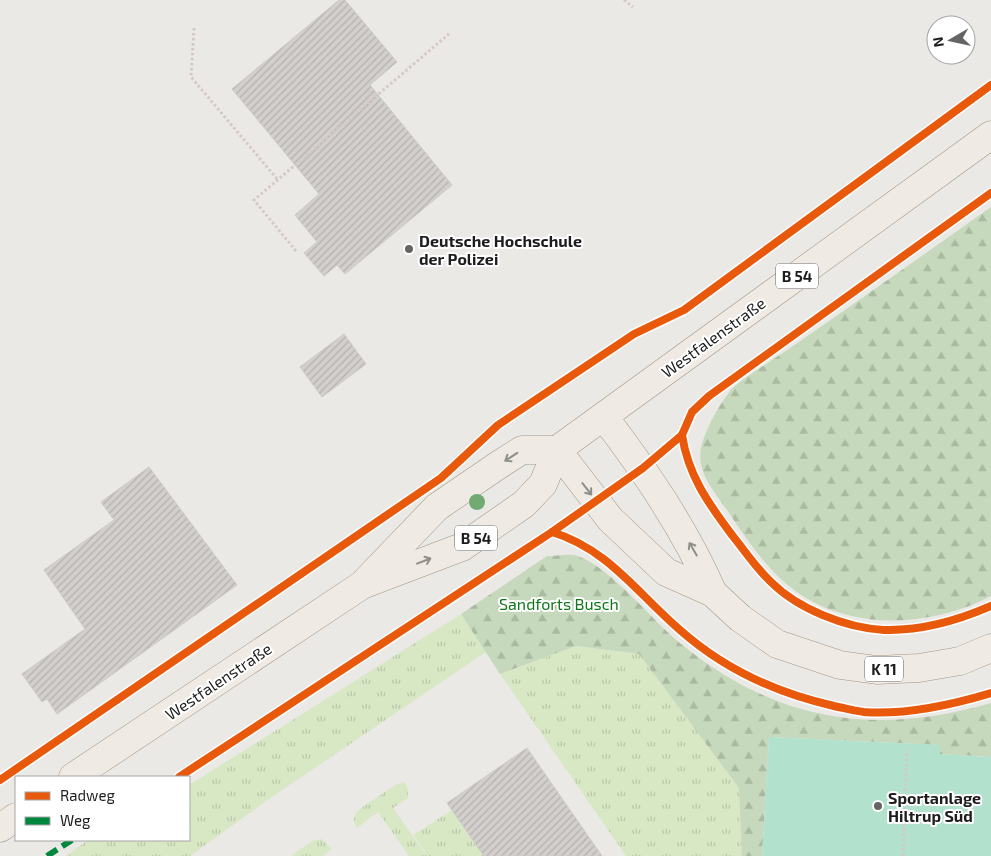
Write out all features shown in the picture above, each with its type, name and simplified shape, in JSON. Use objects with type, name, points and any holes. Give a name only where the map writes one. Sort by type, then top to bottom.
[{"type":"main road","name":"Westfalenstraße","points":[[362,584],[462,547],[470,542],[530,498],[543,484],[557,450],[991,136]]},
{"type":"main road","name":"K 11","points":[[604,417],[643,468],[696,553],[713,593]]},
{"type":"main road","name":"Westfalenstraße","points":[[74,776],[362,584],[437,507],[522,450],[557,450]]},
{"type":"main road","name":"K 11","points":[[557,450],[610,518],[666,572],[713,593],[740,618],[777,644],[804,655],[840,665],[877,670],[919,668],[960,661],[991,648]]},
{"type":"main road","points":[[0,828],[15,817]]},
{"type":"path","points":[[624,0],[633,7]]},
{"type":"path","points":[[194,28],[190,77],[278,180]]},
{"type":"path","points":[[296,251],[254,200],[449,34]]},
{"type":"path","points":[[903,856],[907,750]]},
{"type":"green space","points":[[991,207],[991,596],[966,607],[912,620],[856,617],[829,609],[804,597],[782,580],[759,556],[740,529],[705,476],[700,458],[706,432],[726,396],[735,386]]},
{"type":"green space","name":"Sandforts Busch","points":[[574,555],[591,563],[618,583],[669,634],[717,670],[753,690],[790,705],[828,715],[867,720],[907,719],[948,713],[991,703],[991,757],[940,754],[940,745],[769,737],[762,856],[742,856],[739,788],[639,654],[576,646],[500,674],[461,614],[547,556]]},
{"type":"green space","points":[[461,614],[486,652],[269,799],[190,856],[66,856],[87,841],[190,841],[190,784]]},
{"type":"green space","points":[[576,646],[639,654],[739,788],[742,856],[626,856],[500,674]]},
{"type":"green space","name":"Sportanlage Hiltrup Süd","points":[[769,737],[940,745],[940,754],[991,757],[991,856],[762,856]]},
{"type":"green space","points":[[405,782],[408,789],[408,798],[393,808],[427,856],[409,856],[378,812],[357,828],[355,824],[354,818],[357,811],[395,785]]},
{"type":"green space","points":[[452,810],[484,856],[428,856],[413,835]]},
{"type":"green space","points":[[322,839],[332,849],[323,856],[291,856],[312,841]]},
{"type":"building","points":[[339,0],[345,0],[397,62],[370,85],[452,185],[345,274],[337,265],[324,276],[304,253],[317,242],[295,215],[319,194],[232,89]]},
{"type":"building","points":[[344,334],[366,364],[322,397],[300,367]]},
{"type":"building","points":[[149,467],[237,585],[57,714],[47,699],[42,702],[22,674],[85,629],[44,570],[114,520],[101,502]]},
{"type":"building","points":[[527,748],[602,856],[484,856],[447,803]]},
{"type":"marked path","points":[[47,856],[70,841]]},
{"type":"cycle path","points":[[0,780],[441,478],[498,425],[634,334],[684,310],[991,85]]},
{"type":"cycle path","points":[[181,776],[552,532],[643,468],[682,435],[692,412],[709,396],[991,193]]},
{"type":"cycle path","points":[[682,435],[694,476],[707,500],[723,523],[766,577],[782,592],[809,609],[854,625],[884,630],[898,630],[939,624],[991,606]]},
{"type":"cycle path","points":[[552,532],[590,549],[621,574],[664,616],[697,644],[733,668],[771,687],[813,701],[864,712],[880,713],[928,708],[991,693]]},
{"type":"place","name":"Deutsche Hochschule der Polizei","points":[[409,249]]},
{"type":"place","name":"Sportanlage Hiltrup Süd","points":[[878,806]]}]
